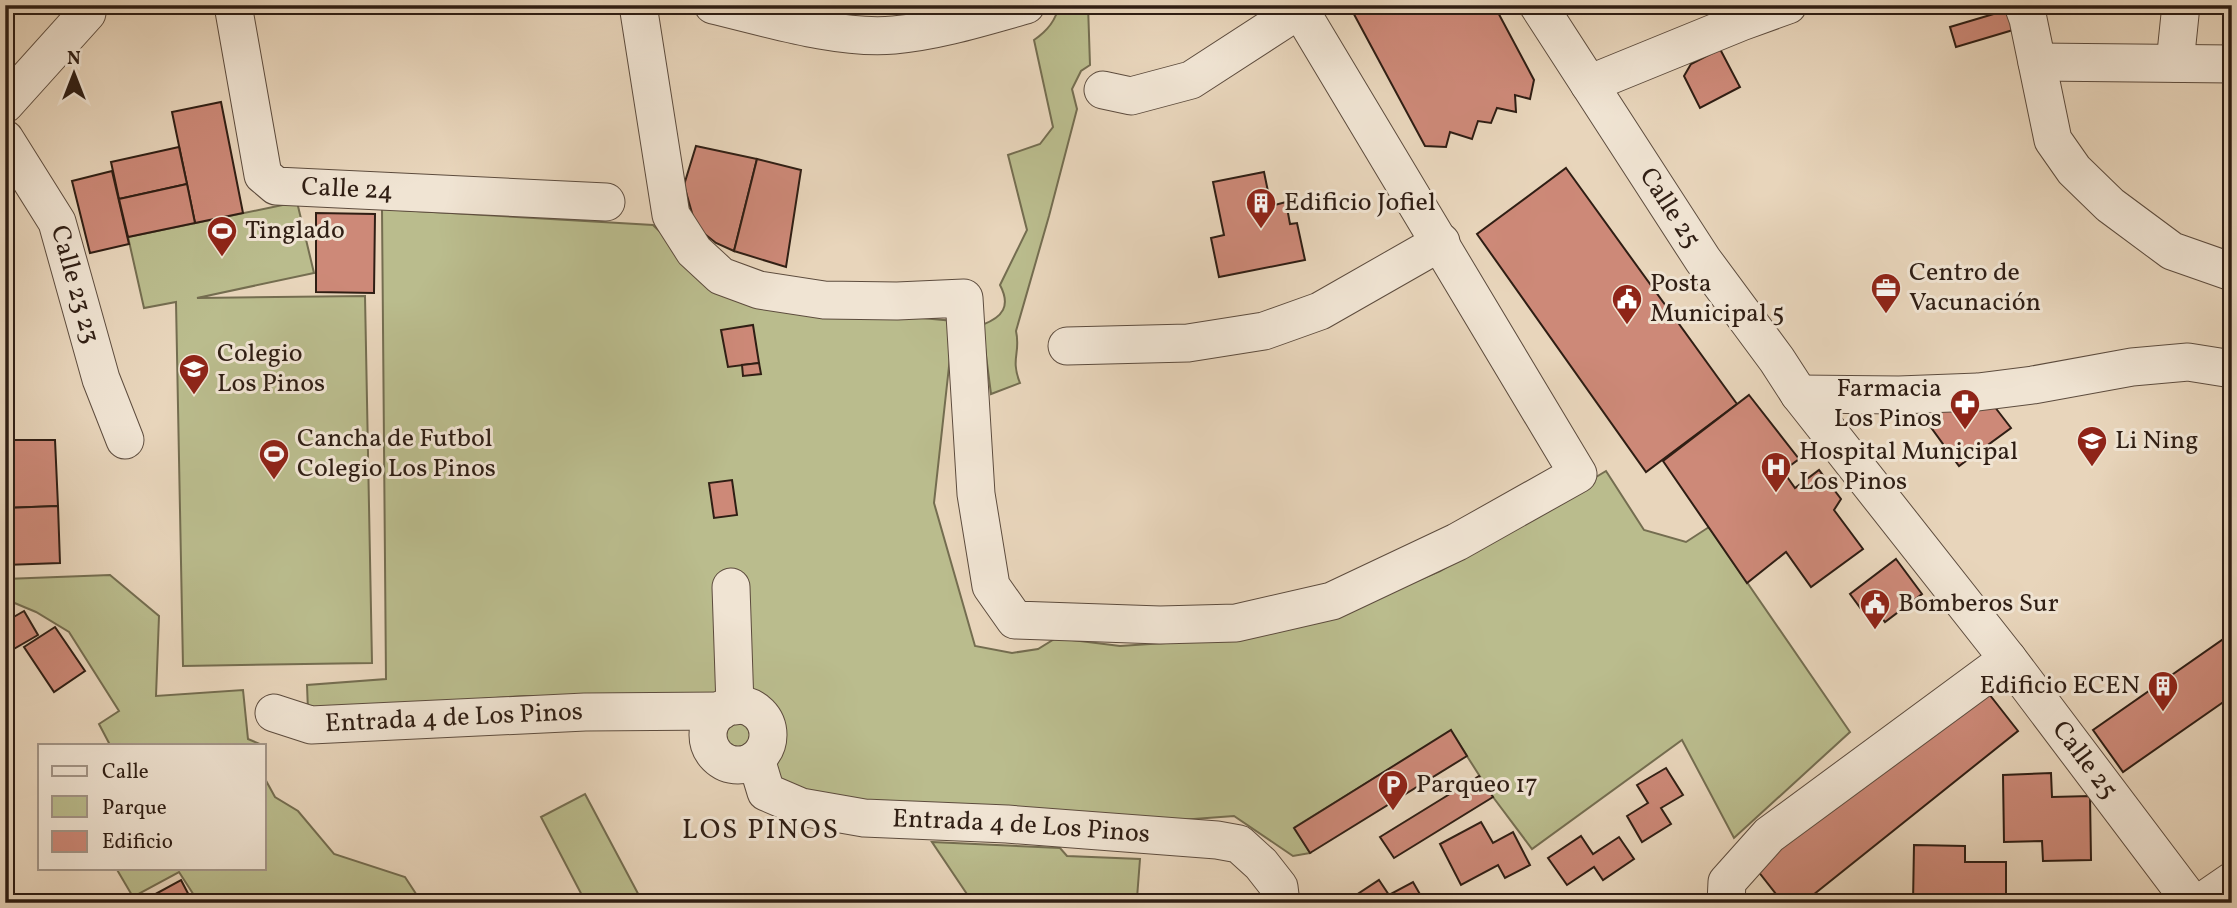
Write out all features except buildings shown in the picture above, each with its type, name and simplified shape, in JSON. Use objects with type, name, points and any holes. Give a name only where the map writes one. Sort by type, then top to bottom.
[{"type":"street","name":"Calle 24","points":[[233,5],[263,175],[276,186],[606,202]]},
{"type":"street","points":[[638,5],[671,215],[694,251],[721,276],[759,290],[824,300],[964,298],[976,494],[991,586],[1015,620],[1160,625],[1236,623],[1332,601],[1457,542],[1578,474],[1298,8],[1191,80],[1131,96],[1103,90]]},
{"type":"street","points":[[713,5],[834,32],[893,35],[956,25],[1027,5]]},
{"type":"street","name":"Calle 25","points":[[1538,5],[1703,260],[1799,394],[2008,659],[2192,903]]},
{"type":"street","points":[[1589,84],[1788,5]]},
{"type":"street","points":[[2023,5],[2053,140],[2074,170],[2110,205],[2172,251],[2232,272]]},
{"type":"street","points":[[2175,63],[2180,5]]},
{"type":"street","points":[[5,104],[87,13]]},
{"type":"street","points":[[2036,62],[2232,64]]},
{"type":"street","name":"Calle 23 23","points":[[5,139],[57,222],[101,379],[125,440]]},
{"type":"street","points":[[1067,346],[1188,343],[1264,331],[1320,310],[1441,242]]},
{"type":"street","points":[[1799,394],[1978,392],[2132,367],[2188,362],[2232,369]]},
{"type":"street","points":[[728,708],[731,587]]},
{"type":"street","points":[[1726,903],[1727,882],[1769,835],[2008,659]]},
{"type":"street","name":"Entrada 4 de Los Pinos","points":[[274,713],[311,725],[728,708]]},
{"type":"street","name":"Entrada 4 de Los Pinos","points":[[728,708],[710,726],[708,735],[714,752],[720,759],[738,765],[756,759],[766,792],[801,807],[864,818],[1007,824],[1239,844],[1261,864],[1279,887],[1281,903]]},
{"type":"street","points":[[2200,903],[2232,881]]},
{"type":"green space","points":[[1059,5],[1088,5],[1090,65],[1081,71],[1072,89],[1077,109],[1016,331],[1016,367],[1020,383],[991,394],[982,325],[1003,310],[1005,299],[1000,285],[1027,230],[1008,155],[1040,144],[1053,127],[1034,40],[1050,25]]},
{"type":"green space","name":"Cancha de Futbol Colegio Los Pinos","points":[[297,202],[314,273],[197,298],[365,296],[372,663],[183,666],[176,302],[144,308],[128,237]]},
{"type":"green space","points":[[382,209],[653,225],[691,261],[868,313],[954,321],[934,503],[975,646],[1012,653],[1038,649],[1056,638],[1120,646],[1226,639],[1346,611],[1440,571],[1606,471],[1644,530],[1686,542],[1709,527],[1850,732],[1734,838],[1682,740],[1532,849],[1493,797],[1451,731],[1295,827],[1310,853],[1293,856],[1234,816],[1180,820],[845,804],[777,782],[767,764],[782,744],[781,725],[772,706],[753,692],[704,698],[524,696],[308,711],[307,685],[386,679]]},
{"type":"green space","points":[[110,575],[159,616],[156,696],[243,690],[248,739],[260,744],[109,744],[99,724],[119,711],[69,632],[36,612],[5,599],[5,579]]},
{"type":"green space","points":[[747,716],[760,730],[761,740],[754,750],[740,759],[733,759],[720,750],[717,728]]},
{"type":"green space","points":[[266,781],[275,797],[298,811],[334,854],[405,877],[422,903],[199,903],[179,872],[133,897],[117,870],[266,870]]},
{"type":"green space","points":[[585,794],[643,903],[586,903],[541,817]]},
{"type":"green space","points":[[932,842],[1060,848],[1067,856],[1140,859],[1137,898],[1074,903],[973,903]]},
{"type":"place","name":"Edificio Jofiel","points":[[1261,230]]},
{"type":"place","name":"Tinglado","points":[[222,258]]},
{"type":"place","name":"Centro de Vacunación","points":[[1886,315]]},
{"type":"place","name":"Posta Municipal 5","points":[[1627,326]]},
{"type":"place","name":"Colegio Los Pinos","points":[[194,396]]},
{"type":"place","name":"Farmacia Los Pinos","points":[[1965,431]]},
{"type":"place","name":"Li Ning","points":[[2092,468]]},
{"type":"place","name":"Cancha de Futbol Colegio Los Pinos","points":[[274,481]]},
{"type":"place","name":"Hospital Municipal Los Pinos","points":[[1776,494]]},
{"type":"place","name":"Bomberos Sur","points":[[1875,631]]},
{"type":"place","name":"Edificio ECEN","points":[[2163,713]]},
{"type":"place","name":"Parqueo 17","points":[[1393,812]]},
{"type":"district","name":"LOS PINOS","points":[[761,830]]}]
